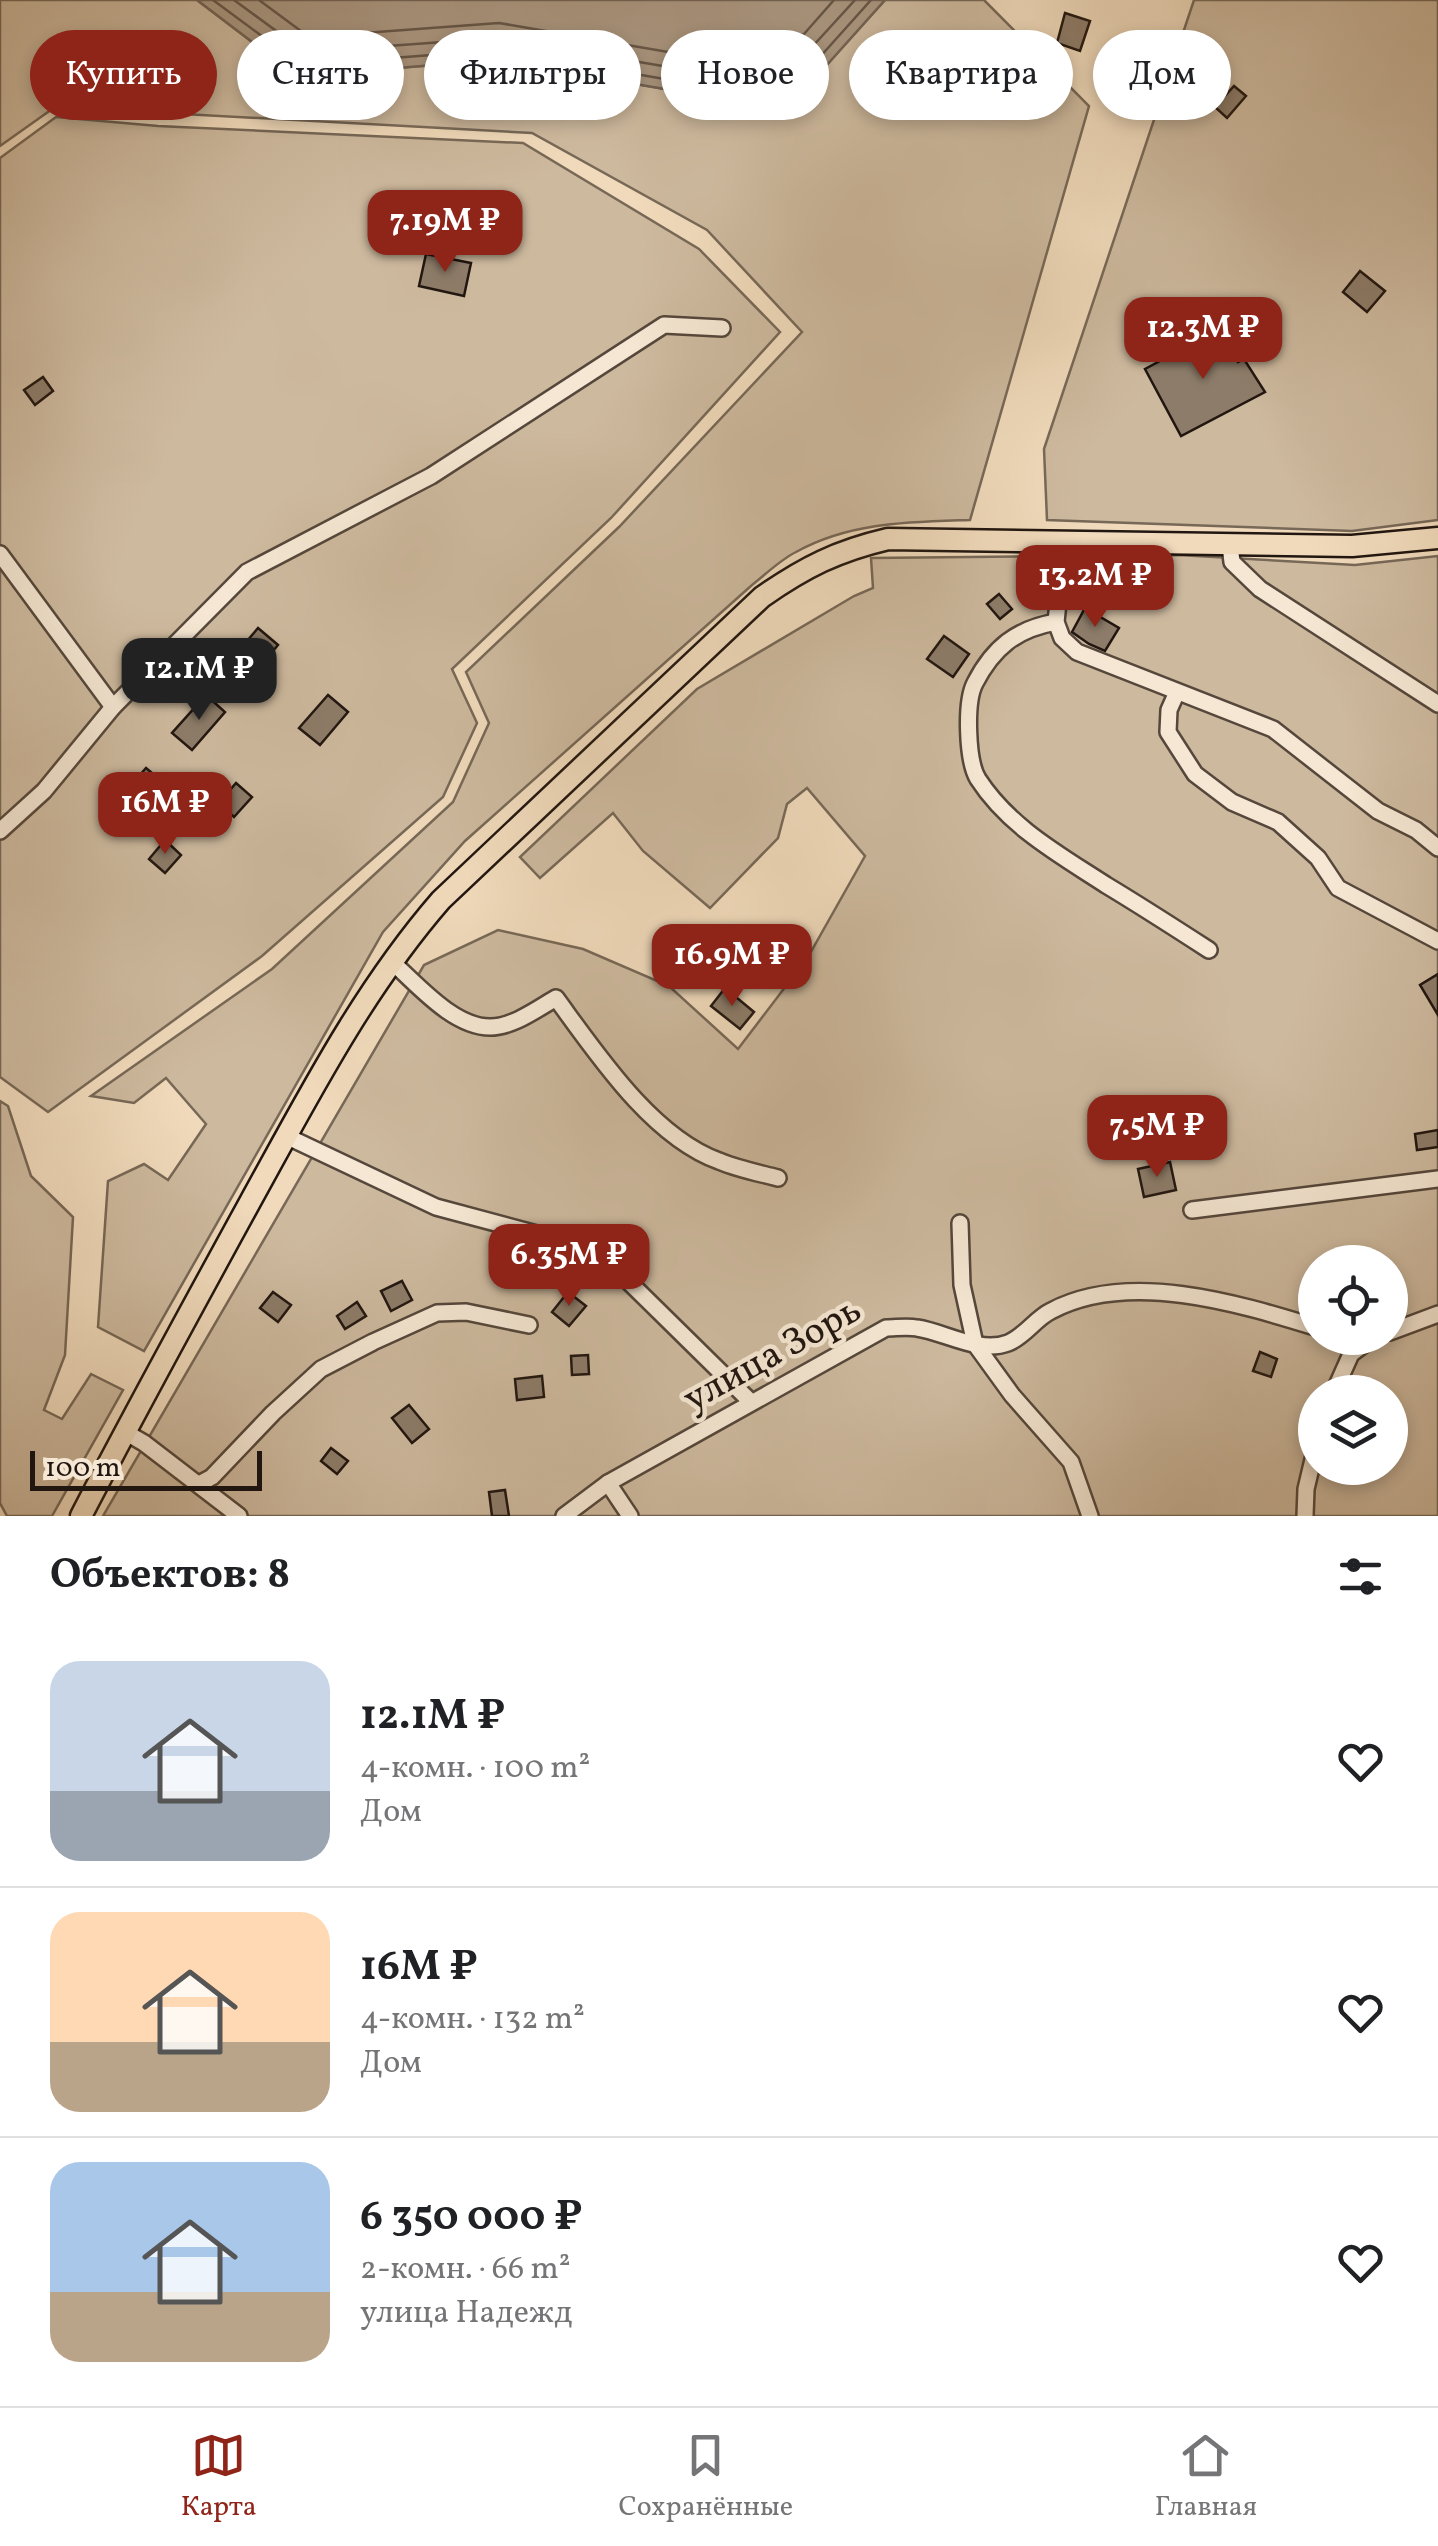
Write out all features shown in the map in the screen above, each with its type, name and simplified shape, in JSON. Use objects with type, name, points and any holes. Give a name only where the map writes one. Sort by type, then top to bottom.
[{"type":"main road","points":[[81,1516],[286,1136],[356,1011],[391,960],[440,900],[762,598],[805,567],[850,548],[888,539],[1352,546],[1438,538]]},
{"type":"street","points":[[0,830],[44,791],[113,707],[247,572],[431,476],[664,325],[722,328]]},
{"type":"street","points":[[1064,544],[1056,622],[1062,638],[1077,652],[1273,729],[1378,811],[1416,830],[1438,848]]},
{"type":"street","points":[[1230,545],[1232,562],[1260,588],[1438,704]]},
{"type":"street","points":[[0,554],[113,707]]},
{"type":"street","points":[[1056,622],[1037,625],[988,657],[971,690],[968,727],[976,777],[1028,835],[1209,950]]},
{"type":"street","points":[[1177,692],[1168,710],[1168,732],[1195,774],[1232,802],[1278,822],[1318,858],[1338,888],[1438,941]]},
{"type":"street","points":[[391,960],[450,1012],[473,1024],[493,1027],[518,1019],[556,998],[606,1066],[672,1135],[716,1161],[778,1178]]},
{"type":"street","points":[[286,1136],[436,1207],[574,1244],[628,1280],[751,1402]]},
{"type":"street","points":[[1192,1210],[1438,1179]]},
{"type":"street","points":[[960,1223],[962,1285],[976,1344],[1012,1395],[1070,1462],[1090,1516]]},
{"type":"street","points":[[976,1344],[1007,1343],[1050,1311],[1092,1296],[1145,1291],[1246,1306],[1298,1322]]},
{"type":"street","points":[[199,1484],[212,1477],[321,1369],[373,1342],[438,1312],[466,1312],[529,1325]]},
{"type":"street","points":[[1408,1325],[1438,1314]]},
{"type":"street","name":"улица Зорь","points":[[564,1516],[608,1483],[886,1328],[916,1327],[976,1344]]},
{"type":"street","points":[[124,1432],[239,1516]]},
{"type":"street","points":[[608,1483],[630,1516]]},
{"type":"street","points":[[1306,1516],[1307,1485]]},
{"type":"shaded area","points":[[0,0],[197,0],[237,30],[237,117],[217,116],[217,30],[30,30],[30,120],[37,120],[0,146]]},
{"type":"shaded area","points":[[885,0],[984,0],[1014,30],[858,30]]},
{"type":"shaded area","points":[[1194,0],[1438,0],[1438,520],[1352,531],[1047,520],[1044,449],[1154,120],[1231,120],[1231,30],[1184,30]]},
{"type":"shaded area","points":[[849,40],[849,120],[1073,120],[1073,90],[1089,106],[970,520],[859,529],[790,555],[465,841],[383,932],[144,1351],[98,1327],[108,1181],[144,1164],[168,1180],[206,1124],[166,1078],[134,1103],[91,1096],[272,969],[453,802],[489,723],[466,672],[619,527],[802,332],[707,230],[532,133],[294,120],[404,120],[404,67],[424,66],[424,120],[641,120],[641,85],[661,88],[661,120],[829,120],[829,63]]},
{"type":"shaded area","points":[[52,120],[523,143],[699,249],[780,332],[611,518],[452,669],[477,723],[443,797],[262,956],[48,1112],[0,1077],[0,158]]},
{"type":"shaded area","points":[[1178,555],[1355,565],[1438,556],[1438,1516],[103,1516],[424,965],[498,930],[583,949],[669,986],[738,1049],[808,957],[865,856],[807,788],[787,804],[778,838],[710,908],[643,851],[613,813],[540,878],[520,857],[697,689],[873,588],[871,558]]},
{"type":"shaded area","points":[[0,1101],[8,1106],[31,1176],[73,1217],[65,1355],[44,1410],[62,1419],[91,1374],[123,1390],[52,1516],[7,1516],[0,1503]]},
{"type":"water","points":[[197,0],[885,0],[858,30],[849,30],[849,40],[829,63],[829,30],[661,30],[661,88],[641,85],[641,30],[424,30],[424,66],[404,67],[404,30],[237,30]]},
{"type":"building","points":[[1065,13],[1090,21],[1080,51],[1073,49],[1073,30],[1060,30]]},
{"type":"building","points":[[1234,86],[1246,96],[1231,113]]},
{"type":"building","points":[[426,254],[471,263],[464,296],[419,286]]},
{"type":"building","points":[[1360,271],[1385,291],[1367,312],[1343,292]]},
{"type":"building","points":[[1220,329],[1238,362],[1244,359],[1265,392],[1181,436],[1145,369]]},
{"type":"building","points":[[43,377],[53,391],[35,405],[24,390]]},
{"type":"building","points":[[999,594],[1012,609],[1000,619],[987,604]]},
{"type":"building","points":[[1085,608],[1119,628],[1105,651],[1072,632]]},
{"type":"building","points":[[258,628],[278,645],[246,683],[226,666]]},
{"type":"building","points":[[944,636],[969,654],[953,677],[927,659]]},
{"type":"building","points":[[206,695],[225,712],[192,750],[172,733]]},
{"type":"building","points":[[328,695],[348,712],[320,745],[299,728]]},
{"type":"building","points":[[146,768],[165,784],[131,823],[112,807]]},
{"type":"building","points":[[236,783],[252,797],[234,817],[219,803]]},
{"type":"building","points":[[165,840],[181,855],[165,873],[149,859]]},
{"type":"building","points":[[1438,974],[1438,1015],[1420,985]]},
{"type":"building","points":[[725,988],[754,1012],[740,1029],[711,1006]]},
{"type":"building","points":[[1438,1130],[1438,1147],[1417,1150],[1415,1134]]},
{"type":"building","points":[[1170,1162],[1176,1190],[1144,1197],[1138,1169]]},
{"type":"building","points":[[402,1281],[412,1300],[391,1311],[381,1291]]},
{"type":"building","points":[[273,1292],[291,1305],[278,1322],[260,1308]]},
{"type":"building","points":[[568,1292],[586,1306],[569,1326],[552,1312]]},
{"type":"building","points":[[357,1302],[366,1316],[345,1329],[337,1316]]},
{"type":"building","points":[[1260,1352],[1277,1359],[1271,1377],[1253,1371]]},
{"type":"building","points":[[588,1355],[589,1374],[572,1375],[571,1356]]},
{"type":"building","points":[[542,1376],[544,1397],[517,1400],[515,1379]]},
{"type":"building","points":[[409,1405],[429,1429],[412,1443],[392,1418]]},
{"type":"building","points":[[331,1448],[348,1461],[337,1474],[321,1461]]},
{"type":"building","points":[[505,1490],[509,1516],[492,1516],[489,1492]]}]
